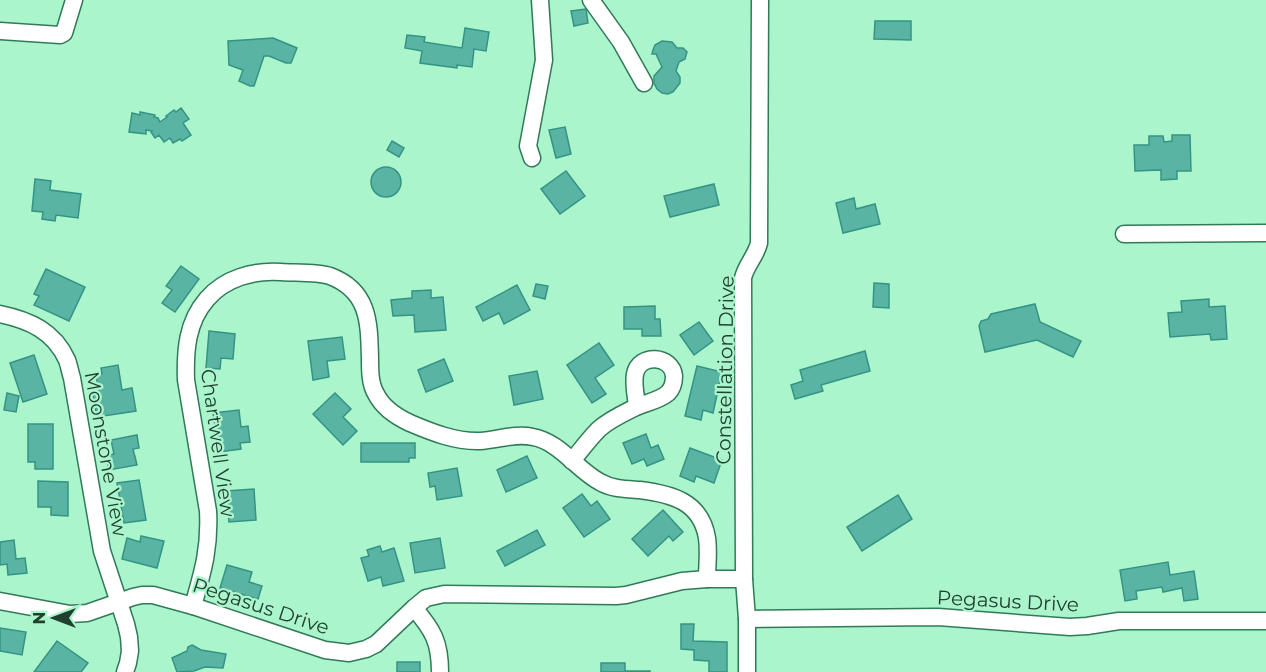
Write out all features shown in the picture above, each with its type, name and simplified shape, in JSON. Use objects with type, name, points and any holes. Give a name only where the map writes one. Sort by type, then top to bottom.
[{"type":"street","points":[[0,31],[60,35],[66,29],[74,0]]},
{"type":"street","points":[[532,158],[528,146],[544,60],[540,0]]},
{"type":"street","points":[[591,0],[621,42],[644,83]]},
{"type":"street","name":"Constellation Drive","points":[[747,672],[744,579],[743,278],[759,243],[760,0]]},
{"type":"street","points":[[1124,234],[1266,233]]},
{"type":"street","name":"Chartwell View","points":[[193,606],[205,564],[209,530],[208,511],[186,380],[187,343],[198,310],[219,288],[232,280],[271,271],[328,275],[351,288],[365,308],[368,320],[371,381],[375,393],[388,409],[410,423],[460,440],[480,441],[517,435],[538,438],[547,441],[602,484],[614,488],[669,495],[682,500],[699,517],[706,537],[707,579]]},
{"type":"street","name":"Moonstone View","points":[[0,314],[37,325],[58,345],[67,359],[100,542],[129,637],[130,651],[124,672]]},
{"type":"street","points":[[572,461],[598,430],[637,406]]},
{"type":"street","name":"Pegasus Drive","points":[[0,601],[70,614],[87,613],[142,595],[153,596],[193,606],[325,650],[349,653],[376,644],[426,598],[444,594],[616,596],[673,582],[744,579]]},
{"type":"street","points":[[414,608],[435,637],[439,650],[440,672]]},
{"type":"street","name":"Pegasus Drive","points":[[747,619],[938,617],[1070,627],[1119,621],[1266,621]]},
{"type":"building","points":[[586,9],[588,23],[574,26],[571,11]]},
{"type":"building","points":[[875,21],[911,21],[911,40],[874,39]]},
{"type":"building","points":[[465,28],[489,32],[486,51],[474,49],[472,67],[457,65],[457,68],[420,63],[422,51],[405,48],[407,35],[425,37],[424,42],[462,48]]},
{"type":"building","points":[[273,38],[297,48],[291,63],[264,56],[254,86],[239,81],[243,70],[229,65],[228,41]]},
{"type":"building","points":[[662,41],[672,42],[677,48],[683,48],[687,52],[685,59],[679,62],[676,71],[680,77],[680,83],[673,92],[668,94],[662,93],[654,83],[654,76],[662,67],[656,54],[652,54],[655,45]]},
{"type":"building","points":[[181,108],[189,119],[183,123],[191,135],[182,141],[180,139],[173,143],[170,138],[164,142],[159,135],[155,138],[152,131],[146,130],[146,134],[129,132],[132,113],[155,115],[154,117],[160,122],[174,110],[176,112]]},
{"type":"building","points":[[565,127],[571,154],[556,158],[549,130]]},
{"type":"building","points":[[1172,135],[1190,135],[1191,171],[1177,171],[1177,179],[1161,180],[1161,170],[1135,171],[1134,145],[1149,145],[1149,136],[1163,136],[1164,142],[1172,141]]},
{"type":"building","points":[[392,141],[404,148],[399,157],[387,150]]},
{"type":"building","points":[[386,167],[392,168],[400,176],[400,188],[392,196],[386,197],[380,196],[372,188],[371,182],[372,176],[380,168]]},
{"type":"building","points":[[566,171],[585,196],[560,214],[541,189]]},
{"type":"building","points":[[35,179],[51,181],[50,190],[81,194],[78,218],[56,215],[55,221],[42,219],[43,212],[32,211]]},
{"type":"building","points":[[714,184],[719,205],[670,217],[664,196]]},
{"type":"building","points":[[854,198],[856,209],[875,204],[880,224],[843,233],[836,203]]},
{"type":"building","points":[[181,266],[199,279],[175,312],[162,303],[172,290],[166,286]]},
{"type":"building","points":[[46,269],[85,287],[69,321],[34,305],[39,296],[34,294]]},
{"type":"building","points":[[874,283],[889,284],[889,308],[873,307]]},
{"type":"building","points":[[536,284],[548,286],[545,299],[533,296]]},
{"type":"building","points":[[517,285],[530,310],[504,324],[499,313],[483,321],[476,307]]},
{"type":"building","points":[[431,290],[431,298],[443,297],[446,330],[415,332],[414,315],[393,316],[391,300],[412,298],[412,291]]},
{"type":"building","points":[[1209,299],[1209,307],[1225,306],[1227,339],[1211,340],[1210,334],[1170,337],[1168,313],[1182,312],[1181,301]]},
{"type":"building","points":[[1035,304],[1040,322],[1081,341],[1073,357],[1037,340],[985,352],[979,326],[981,321],[988,319],[991,314]]},
{"type":"building","points":[[655,306],[655,319],[660,319],[661,336],[642,336],[642,329],[624,329],[624,307]]},
{"type":"building","points":[[699,322],[713,341],[694,355],[680,335]]},
{"type":"building","points":[[209,331],[235,334],[233,359],[221,358],[220,369],[206,368]]},
{"type":"building","points":[[342,337],[345,359],[327,361],[329,377],[313,380],[308,341]]},
{"type":"building","points":[[599,343],[614,365],[595,378],[606,394],[592,403],[567,365]]},
{"type":"building","points":[[865,351],[870,371],[821,385],[823,391],[795,399],[791,385],[803,381],[800,370]]},
{"type":"building","points":[[34,355],[47,394],[23,402],[10,363]]},
{"type":"building","points":[[444,359],[453,381],[426,392],[418,370]]},
{"type":"building","points":[[118,365],[122,390],[132,388],[136,411],[97,417],[93,395],[99,394],[96,375],[102,374],[101,368]]},
{"type":"building","points":[[697,366],[722,372],[713,413],[703,410],[701,420],[685,416]]},
{"type":"building","points":[[537,371],[543,399],[514,405],[509,376]]},
{"type":"building","points":[[7,393],[19,396],[16,412],[4,410]]},
{"type":"building","points":[[335,393],[351,409],[343,417],[357,431],[343,445],[313,414]]},
{"type":"building","points":[[239,410],[241,427],[248,426],[250,442],[240,443],[241,449],[219,452],[213,413]]},
{"type":"building","points":[[28,424],[53,424],[53,469],[35,469],[35,462],[28,462]]},
{"type":"building","points":[[646,434],[651,448],[658,445],[664,459],[647,466],[644,459],[632,464],[623,443]]},
{"type":"building","points":[[137,435],[139,448],[133,449],[137,465],[109,470],[106,455],[114,454],[111,440]]},
{"type":"building","points":[[361,443],[415,443],[415,458],[409,458],[409,462],[361,462]]},
{"type":"building","points":[[690,448],[722,460],[714,483],[696,476],[694,482],[680,476]]},
{"type":"building","points":[[527,456],[537,478],[506,492],[497,470]]},
{"type":"building","points":[[457,468],[462,496],[437,500],[435,486],[430,487],[428,473]]},
{"type":"building","points":[[139,480],[146,520],[124,523],[117,483]]},
{"type":"building","points":[[38,481],[68,482],[68,516],[51,515],[51,507],[38,507]]},
{"type":"building","points":[[254,489],[256,520],[229,522],[226,491]]},
{"type":"building","points":[[582,494],[591,506],[597,501],[610,519],[584,537],[563,508]]},
{"type":"building","points":[[898,495],[912,519],[862,551],[847,527]]},
{"type":"building","points":[[663,510],[683,532],[673,541],[669,536],[648,556],[632,539]]},
{"type":"building","points":[[537,530],[545,545],[505,566],[497,551]]},
{"type":"building","points":[[141,536],[164,541],[157,568],[122,559],[127,538],[140,542]]},
{"type":"building","points":[[440,538],[445,568],[415,573],[410,543]]},
{"type":"building","points":[[14,540],[16,559],[25,558],[27,573],[8,575],[7,564],[0,565],[0,542]]},
{"type":"building","points":[[380,546],[382,552],[394,548],[404,581],[383,586],[381,577],[368,581],[361,558],[369,556],[367,550]]},
{"type":"building","points":[[1168,562],[1170,575],[1194,571],[1198,599],[1184,601],[1182,588],[1163,592],[1162,587],[1136,591],[1137,599],[1125,601],[1120,570]]},
{"type":"building","points":[[227,565],[252,572],[249,582],[262,586],[258,599],[220,588]]},
{"type":"building","points":[[681,624],[694,624],[693,641],[727,642],[727,672],[709,672],[709,661],[694,660],[694,650],[681,649]]},
{"type":"building","points":[[0,628],[26,632],[22,655],[0,651]]},
{"type":"building","points":[[57,641],[88,663],[81,672],[34,672]]},
{"type":"building","points":[[192,645],[201,650],[226,654],[223,668],[205,667],[194,671],[177,672],[172,658],[187,651]]},
{"type":"building","points":[[397,662],[420,662],[420,672],[397,672]]},
{"type":"building","points":[[601,663],[625,663],[625,671],[650,672],[601,672]]}]
